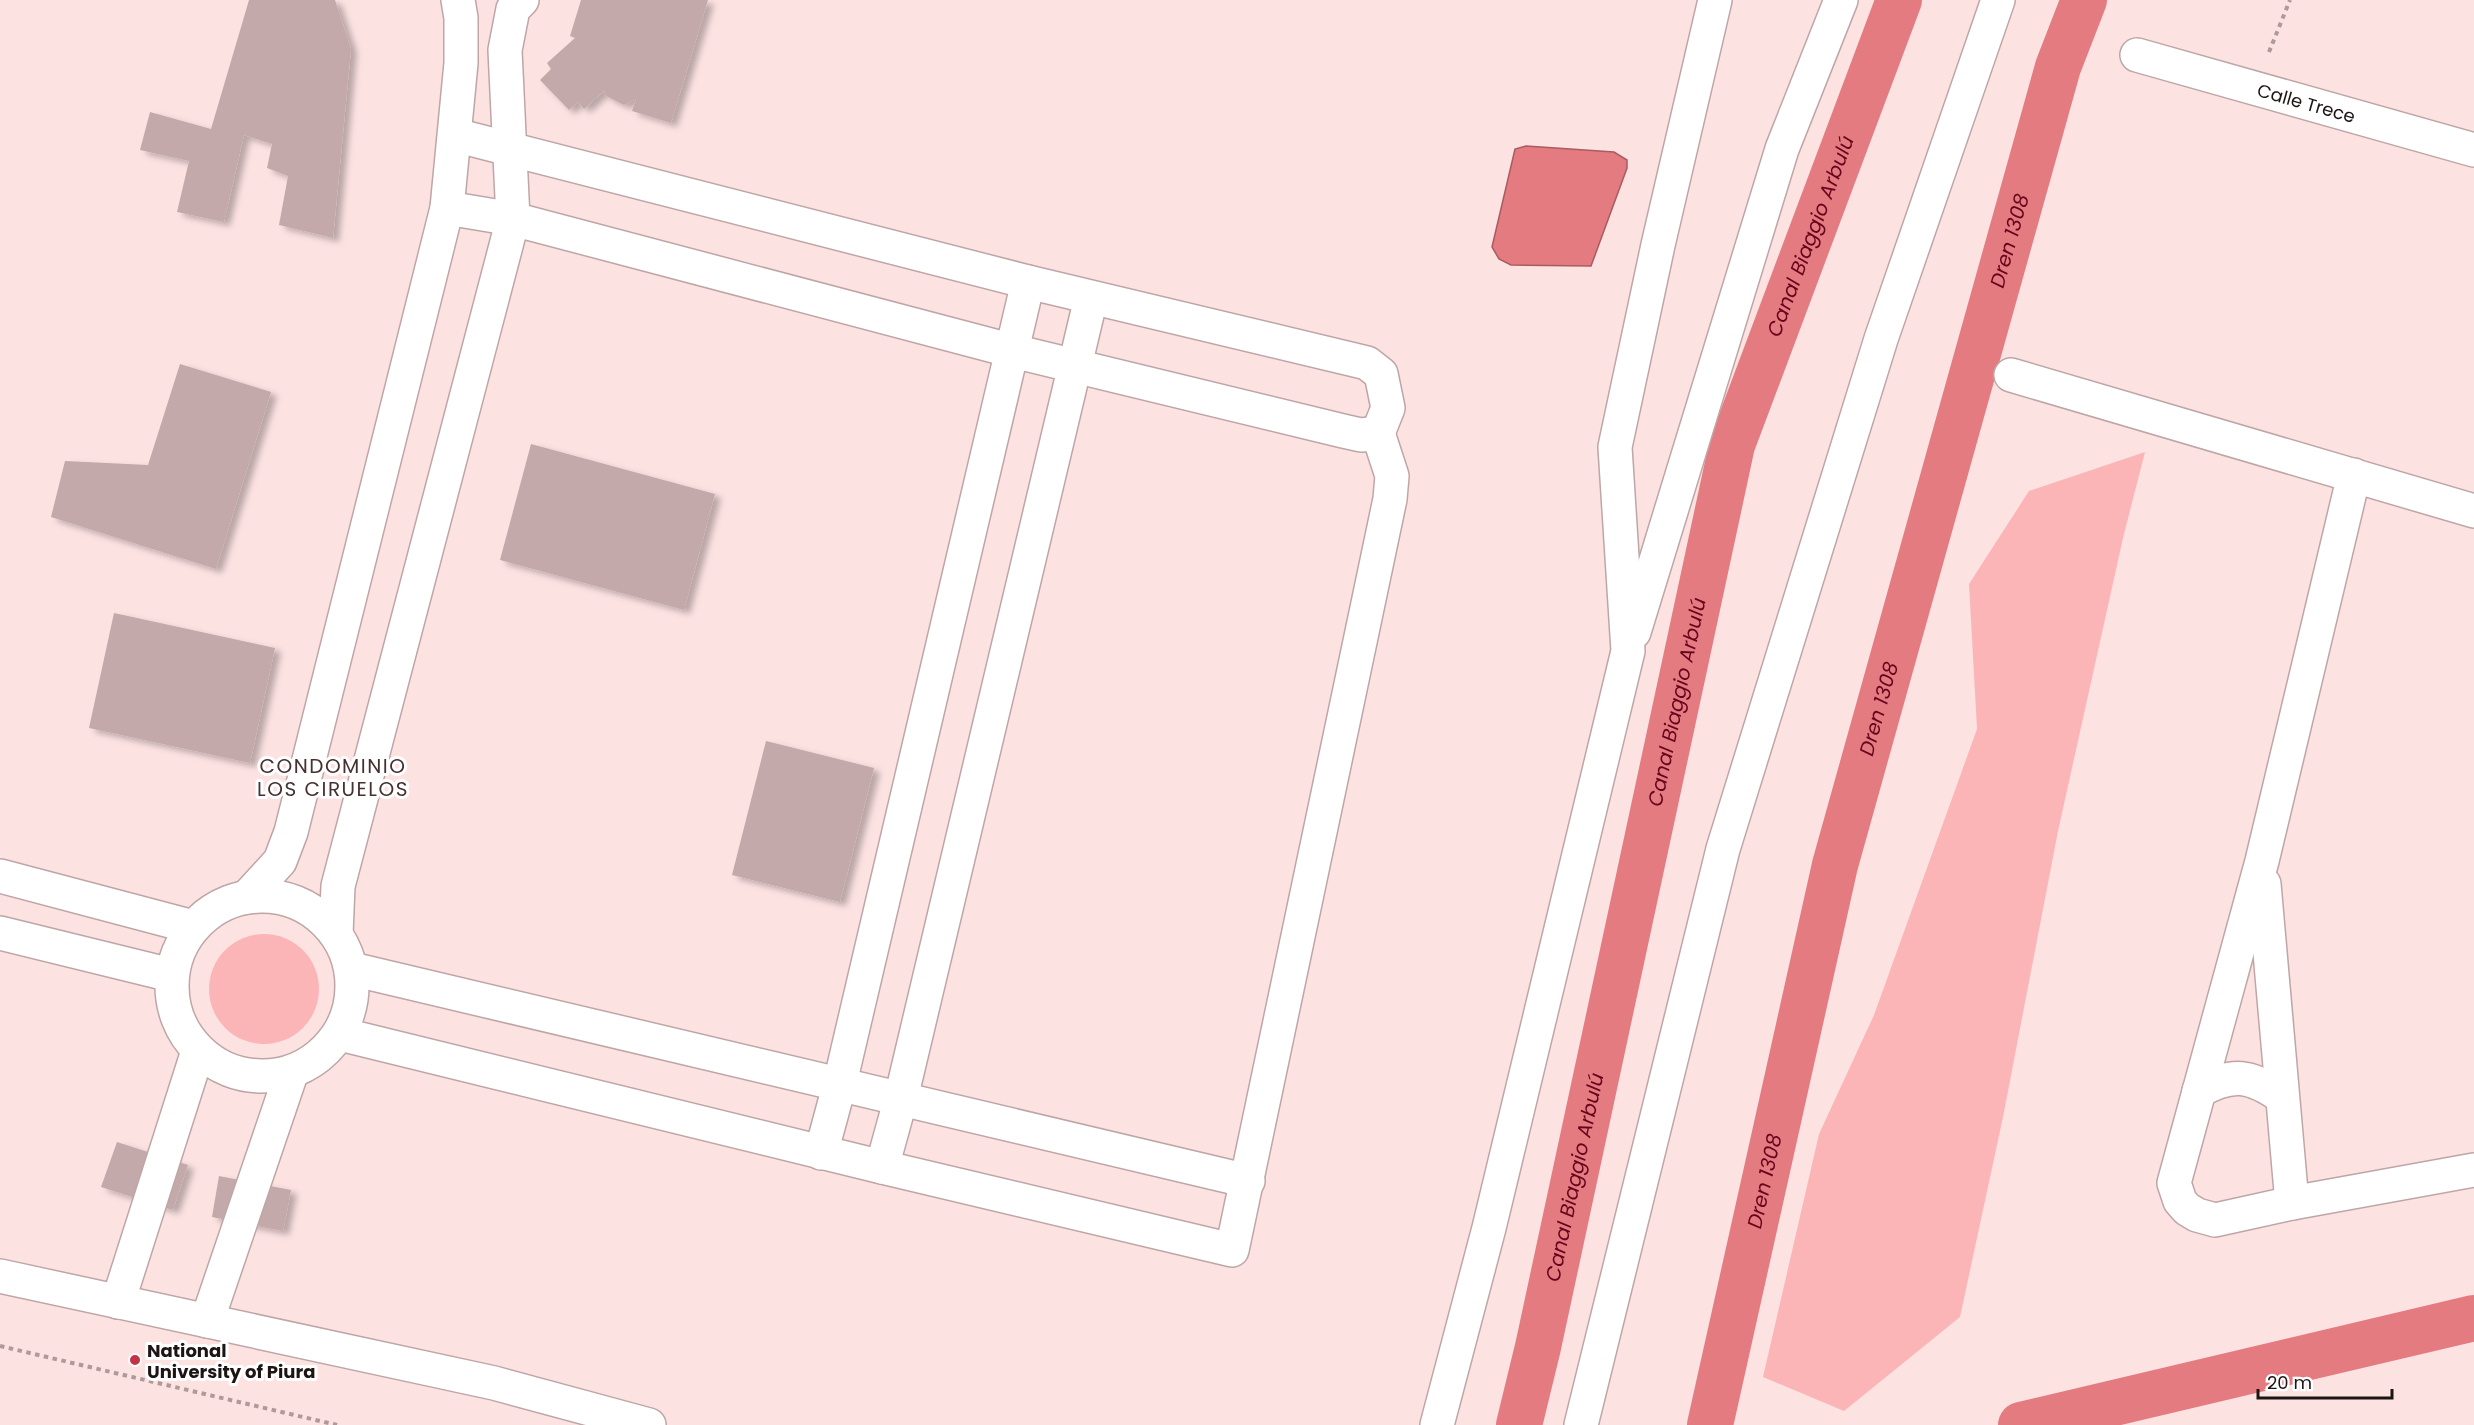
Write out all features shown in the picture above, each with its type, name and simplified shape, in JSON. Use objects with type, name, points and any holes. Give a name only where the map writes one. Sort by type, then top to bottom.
[{"type":"street","points":[[247,897],[280,861],[291,832],[447,208],[461,63],[459,0]]},
{"type":"street","points":[[336,934],[338,886],[513,219],[505,50],[513,9],[522,0]]},
{"type":"street","points":[[1628,651],[1615,447],[1658,245],[1715,0]]},
{"type":"street","points":[[1437,1425],[1494,1205],[1628,651],[1782,149],[1841,0]]},
{"type":"street","points":[[1581,1425],[1723,849],[1881,339],[1998,0]]},
{"type":"street","name":"Calle Trece","points":[[2137,55],[2474,150]]},
{"type":"street","points":[[340,1034],[821,1153],[1232,1250],[1390,500],[1392,476],[1378,433],[1388,408],[1381,374],[1367,363],[1091,298],[455,135]]},
{"type":"street","points":[[447,208],[513,219],[1077,367],[1343,431],[1362,435],[1378,433]]},
{"type":"street","points":[[821,1153],[840,1083],[1028,282]]},
{"type":"street","points":[[882,1167],[901,1098],[1077,367],[1091,298]]},
{"type":"street","points":[[2011,375],[2474,511]]},
{"type":"street","points":[[2354,475],[2262,861],[2174,1183],[2180,1200],[2197,1215],[2214,1220],[2292,1203],[2474,1170]]},
{"type":"street","points":[[2262,861],[2292,1203]]},
{"type":"street","points":[[0,876],[194,927]]},
{"type":"street","points":[[247,897],[279,897],[308,908],[336,934],[352,969],[352,1002],[340,1034],[319,1058],[291,1074],[241,1076],[198,1052],[175,1016],[171,975],[179,949],[194,927],[218,908],[247,897]]},
{"type":"street","points":[[0,933],[171,975]]},
{"type":"street","points":[[352,969],[1248,1181]]},
{"type":"street","points":[[118,1302],[198,1052]]},
{"type":"street","points":[[207,1321],[291,1074]]},
{"type":"street","points":[[2199,1091],[2214,1082],[2241,1078],[2267,1086],[2282,1097]]},
{"type":"street","points":[[0,1276],[494,1383],[649,1425]]},
{"type":"path","points":[[2254,88],[2290,0]]},
{"type":"path","points":[[0,1346],[338,1425]]},
{"type":"shaded area","points":[[1526,146],[1614,152],[1627,160],[1627,168],[1591,266],[1511,265],[1499,259],[1492,247],[1515,149]]},
{"type":"shaded area","points":[[2145,452],[2123,538],[2058,831],[2003,1117],[1960,1317],[1844,1411],[1763,1377],[1819,1134],[1874,1015],[1977,729],[1969,584],[2029,491]]},
{"type":"shaded area","points":[[264,934],[285,938],[303,950],[315,968],[319,989],[315,1010],[303,1028],[285,1040],[264,1044],[243,1040],[225,1028],[213,1010],[209,989],[213,968],[225,950],[243,938]]},
{"type":"building","points":[[249,0],[335,0],[351,49],[333,238],[279,225],[288,176],[267,168],[272,144],[244,135],[224,222],[177,212],[189,161],[140,150],[150,112],[211,129]]},
{"type":"building","points":[[581,0],[708,0],[671,123],[632,111],[636,99],[624,105],[606,96],[604,91],[584,109],[578,102],[569,110],[540,80],[551,69],[547,63],[575,38],[570,36]]},
{"type":"building","points":[[180,364],[271,392],[216,569],[51,517],[65,461],[148,465]]},
{"type":"building","points":[[531,444],[715,494],[684,610],[500,560]]},
{"type":"building","points":[[114,613],[275,648],[250,763],[89,728]]},
{"type":"building","points":[[766,741],[874,768],[840,902],[732,875]]},
{"type":"building","points":[[117,1142],[188,1165],[173,1210],[101,1187]]},
{"type":"building","points":[[219,1176],[291,1190],[283,1231],[212,1217]]},
{"type":"waterway","name":"Canal Biaggio Arbulú","points":[[1519,1425],[1538,1347],[1732,445],[1899,0]]},
{"type":"waterway","name":"Dren 1308","points":[[1710,1425],[1835,865],[2058,67],[2084,0]]},
{"type":"waterway","points":[[2021,1425],[2474,1318]]},
{"type":"place","name":"National University of Piura","points":[[135,1360]]},
{"type":"district","name":"CONDOMINIO LOS CIRUELOS","points":[[333,778]]}]
